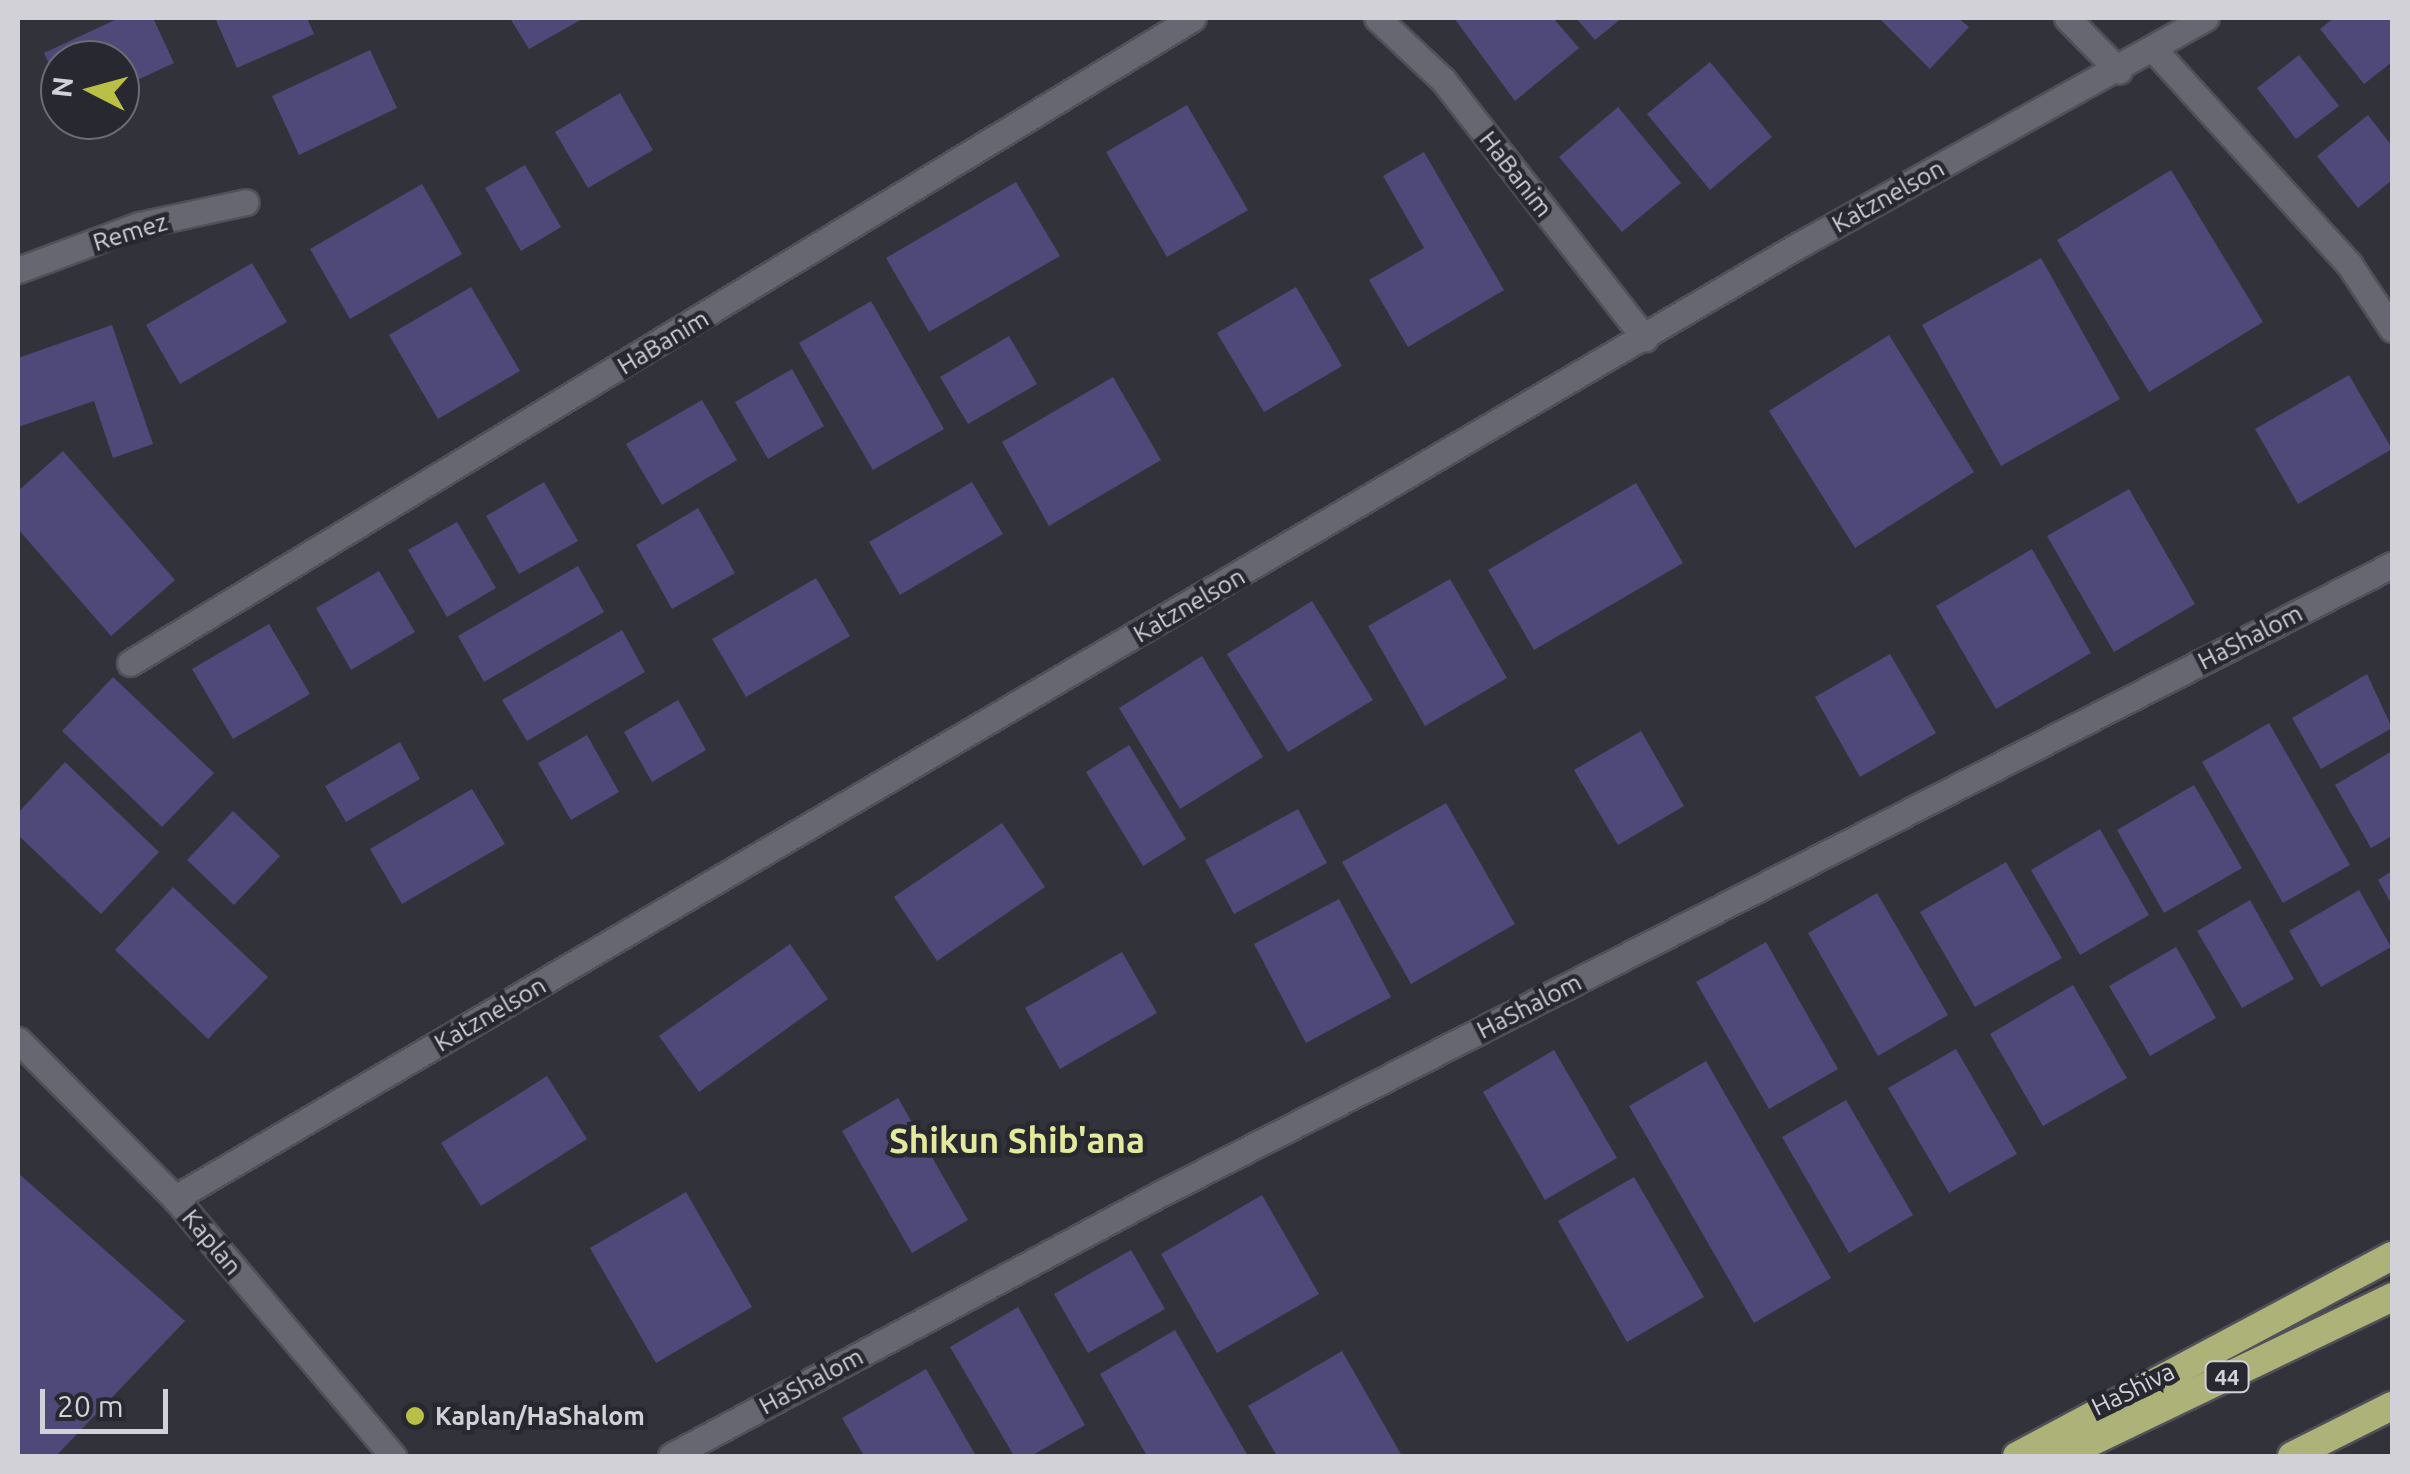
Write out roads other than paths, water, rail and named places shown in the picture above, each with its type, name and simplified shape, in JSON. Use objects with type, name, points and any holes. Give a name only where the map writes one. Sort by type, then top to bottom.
[{"type":"highway","points":[[2017,1456],[2392,1256]]},
{"type":"highway","name":"HaShiva","points":[[2062,1456],[2392,1297]]},
{"type":"highway","points":[[2292,1456],[2392,1406]]},
{"type":"street","name":"HaBanim","points":[[130,663],[1193,18]]},
{"type":"street","name":"HaBanim","points":[[1376,18],[1443,80],[1645,339]]},
{"type":"street","points":[[2067,18],[2119,71]]},
{"type":"street","name":"Katznelson","points":[[175,1198],[1645,339],[2156,52],[2206,18]]},
{"type":"street","points":[[2156,52],[2349,264],[2392,329]]},
{"type":"street","name":"Remez","points":[[18,270],[138,226],[246,202]]},
{"type":"street","name":"HaShalom","points":[[670,1456],[1156,1196],[2392,565]]},
{"type":"street","name":"Kaplan","points":[[18,1040],[175,1198],[393,1456]]},
{"type":"place","name":"Kaplan/HaShalom","points":[[415,1416]]},
{"type":"district","name":"Shikun Shib'ana","points":[[1017,1140]]}]
